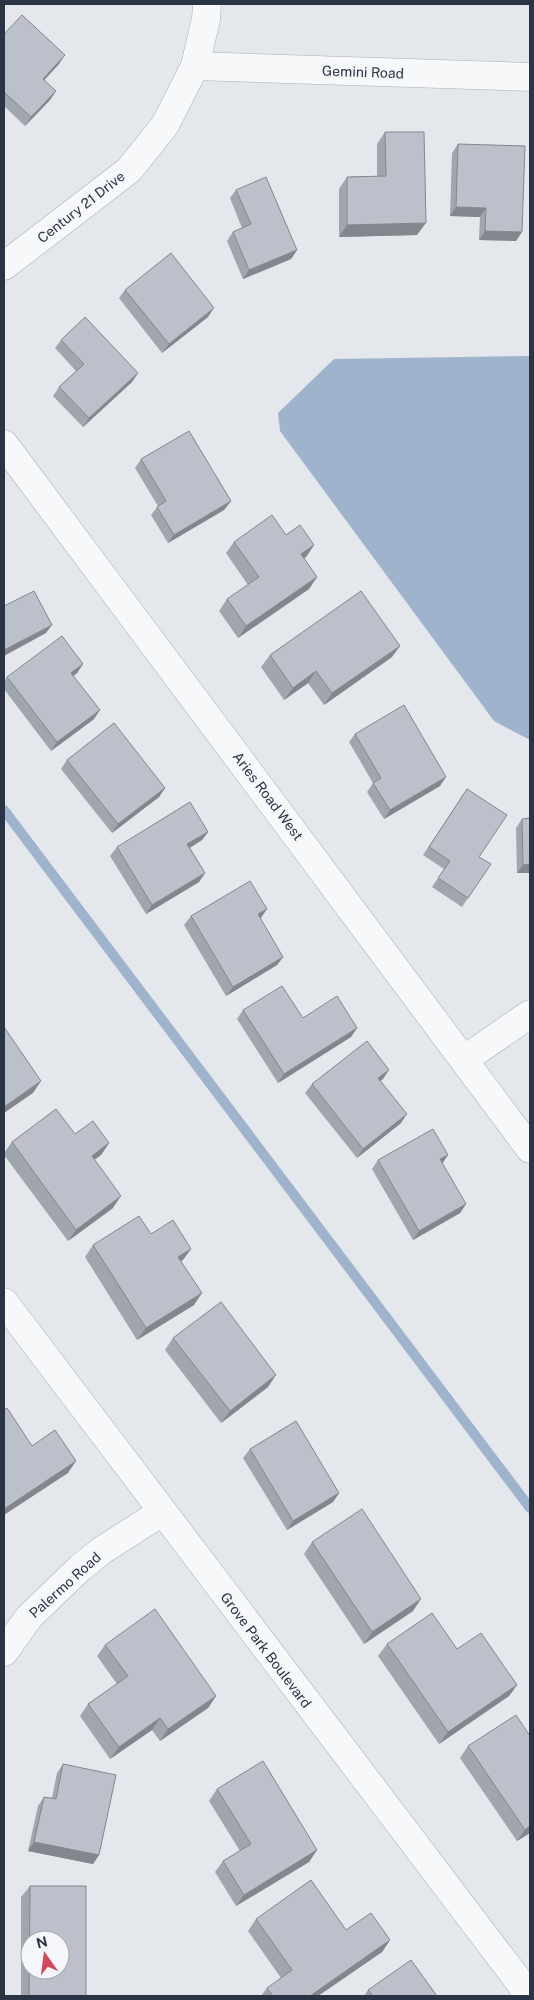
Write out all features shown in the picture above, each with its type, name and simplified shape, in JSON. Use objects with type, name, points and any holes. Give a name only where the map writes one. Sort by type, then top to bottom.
[{"type":"street","name":"Century 21 Drive","points":[[4,266],[129,170],[165,124],[195,66],[206,19],[207,4]]},
{"type":"street","name":"Gemini Road","points":[[195,66],[530,78]]},
{"type":"street","name":"Aries Road West","points":[[4,444],[465,1059],[530,1149]]},
{"type":"street","points":[[465,1059],[530,1014]]},
{"type":"street","name":"Grove Park Boulevard","points":[[4,1302],[530,1996]]},
{"type":"street","name":"Palermo Road","points":[[4,1652],[29,1617],[80,1568],[162,1512]]},
{"type":"water","points":[[530,356],[530,740],[494,721],[280,431],[278,413],[334,359]]},
{"type":"building","points":[[22,15],[65,55],[43,79],[56,91],[31,117],[4,92],[4,34]]},
{"type":"building","points":[[385,132],[424,132],[426,223],[347,225],[347,177],[386,176]]},
{"type":"building","points":[[458,144],[525,146],[522,232],[485,231],[486,208],[456,207]]},
{"type":"building","points":[[266,177],[297,250],[249,270],[233,232],[251,224],[236,190]]},
{"type":"building","points":[[171,253],[214,308],[169,344],[125,290]]},
{"type":"building","points":[[85,317],[138,373],[89,418],[59,387],[84,364],[61,340]]},
{"type":"building","points":[[189,431],[231,501],[174,535],[157,507],[166,501],[141,459]]},
{"type":"building","points":[[272,515],[286,535],[300,525],[314,545],[301,554],[317,577],[246,626],[227,599],[259,577],[234,542]]},
{"type":"building","points":[[34,591],[52,625],[4,650],[4,606]]},
{"type":"building","points":[[361,591],[400,646],[332,693],[316,671],[293,688],[270,655]]},
{"type":"building","points":[[62,636],[83,664],[71,673],[100,710],[57,742],[7,677]]},
{"type":"building","points":[[404,705],[446,777],[390,810],[373,783],[381,778],[355,734]]},
{"type":"building","points":[[114,723],[165,788],[118,824],[67,760]]},
{"type":"building","points":[[467,789],[507,815],[479,857],[491,864],[468,898],[438,878],[450,861],[429,847]]},
{"type":"building","points":[[190,802],[208,832],[187,844],[205,873],[152,905],[117,847]]},
{"type":"building","points":[[530,818],[530,864],[523,865],[522,819]]},
{"type":"building","points":[[250,881],[267,909],[258,914],[283,957],[233,987],[191,916]]},
{"type":"building","points":[[282,986],[303,1018],[337,996],[357,1028],[284,1074],[243,1010]]},
{"type":"building","points":[[4,1027],[41,1081],[4,1107]]},
{"type":"building","points":[[367,1041],[389,1070],[378,1078],[407,1114],[363,1149],[312,1084]]},
{"type":"building","points":[[56,1109],[75,1134],[93,1121],[109,1143],[92,1156],[121,1196],[76,1230],[12,1142]]},
{"type":"building","points":[[433,1129],[448,1155],[440,1159],[466,1204],[419,1231],[378,1160]]},
{"type":"building","points":[[139,1216],[151,1234],[173,1220],[191,1249],[178,1257],[202,1293],[146,1328],[93,1245]]},
{"type":"building","points":[[221,1302],[276,1375],[230,1411],[173,1338]]},
{"type":"building","points":[[7,1408],[32,1446],[55,1430],[76,1461],[4,1509],[4,1410]]},
{"type":"building","points":[[296,1421],[339,1493],[293,1521],[250,1449]]},
{"type":"building","points":[[362,1509],[421,1599],[372,1632],[312,1542]]},
{"type":"building","points":[[155,1609],[216,1696],[168,1729],[160,1718],[119,1747],[88,1704],[128,1676],[105,1645]]},
{"type":"building","points":[[432,1613],[457,1649],[481,1633],[517,1685],[448,1732],[387,1644]]},
{"type":"building","points":[[516,1715],[530,1736],[530,1826],[525,1830],[468,1746]]},
{"type":"building","points":[[263,1761],[317,1850],[244,1895],[223,1861],[251,1844],[217,1789]]},
{"type":"building","points":[[63,1764],[116,1775],[99,1855],[34,1842],[44,1797],[56,1799]]},
{"type":"building","points":[[311,1880],[346,1930],[371,1913],[390,1940],[310,1996],[273,1996],[267,1988],[292,1970],[256,1919]]},
{"type":"building","points":[[30,1886],[86,1886],[86,1996],[29,1996],[29,1980],[70,1980],[70,1930],[30,1930]]},
{"type":"building","points":[[411,1960],[437,1996],[373,1996],[368,1990]]},
{"type":"waterway","points":[[4,810],[530,1508]]}]
